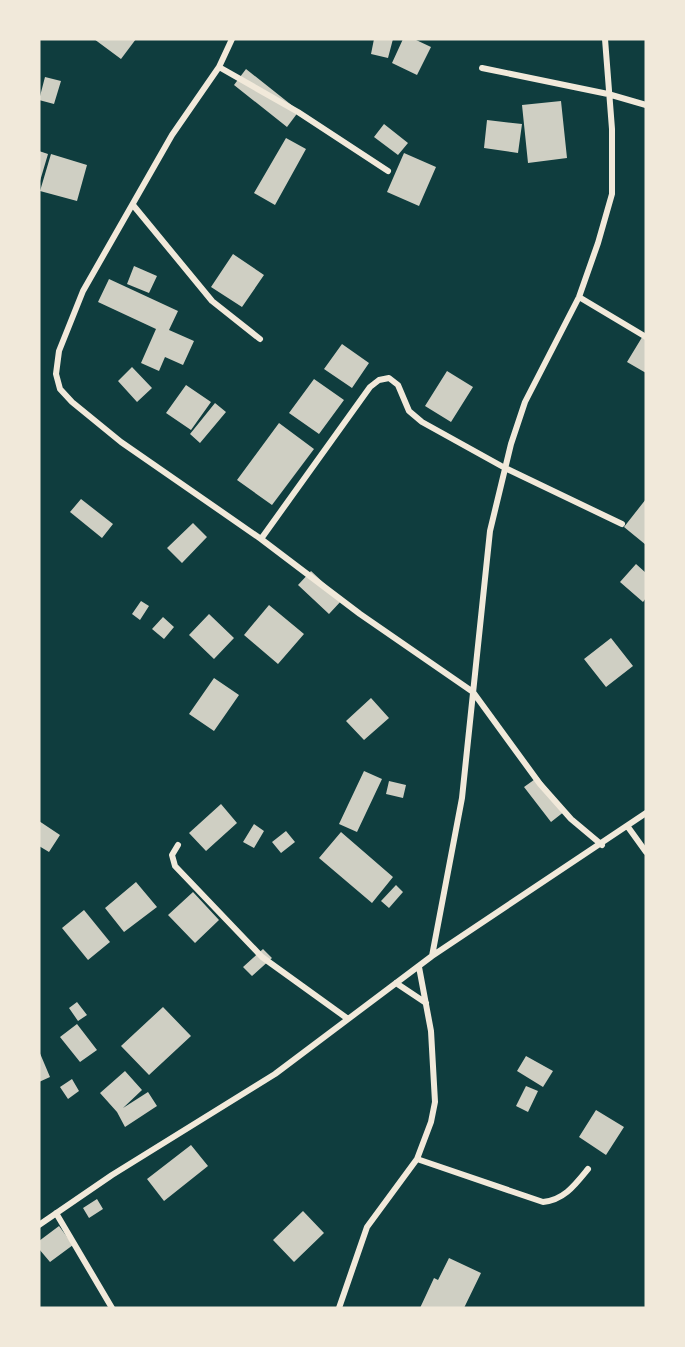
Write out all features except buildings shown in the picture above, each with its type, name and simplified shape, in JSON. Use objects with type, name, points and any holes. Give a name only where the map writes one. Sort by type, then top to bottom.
[{"type":"street","points":[[232,39],[219,67],[172,135],[133,206],[110,239],[79,300],[59,351],[56,374],[60,389],[72,402],[121,442],[261,539],[360,614],[473,692],[540,784],[571,819],[602,845]]},
{"type":"street","points":[[432,956],[462,798],[490,531],[505,468],[525,402],[579,297],[612,194],[612,129],[605,39]]},
{"type":"street","points":[[219,67],[298,112],[388,171]]},
{"type":"street","points":[[482,68],[608,94],[646,105]]},
{"type":"street","points":[[133,206],[212,301],[260,339]]},
{"type":"street","points":[[579,297],[646,338]]},
{"type":"street","points":[[261,539],[370,387],[380,380],[389,378],[398,385],[409,411],[422,422],[505,468],[622,524]]},
{"type":"street","points":[[39,1225],[112,1175],[275,1074],[432,956],[602,845],[646,813]]},
{"type":"street","points":[[628,827],[646,852]]},
{"type":"street","points":[[178,845],[172,855],[175,866],[227,923],[262,957],[348,1019]]},
{"type":"street","points":[[339,1308],[367,1227],[417,1159],[431,1122],[435,1102],[426,1003],[419,968]]},
{"type":"street","points":[[396,983],[426,1003]]},
{"type":"street","points":[[417,1159],[543,1202],[555,1201],[568,1192],[588,1169]]},
{"type":"street","points":[[56,1213],[112,1308]]}]
